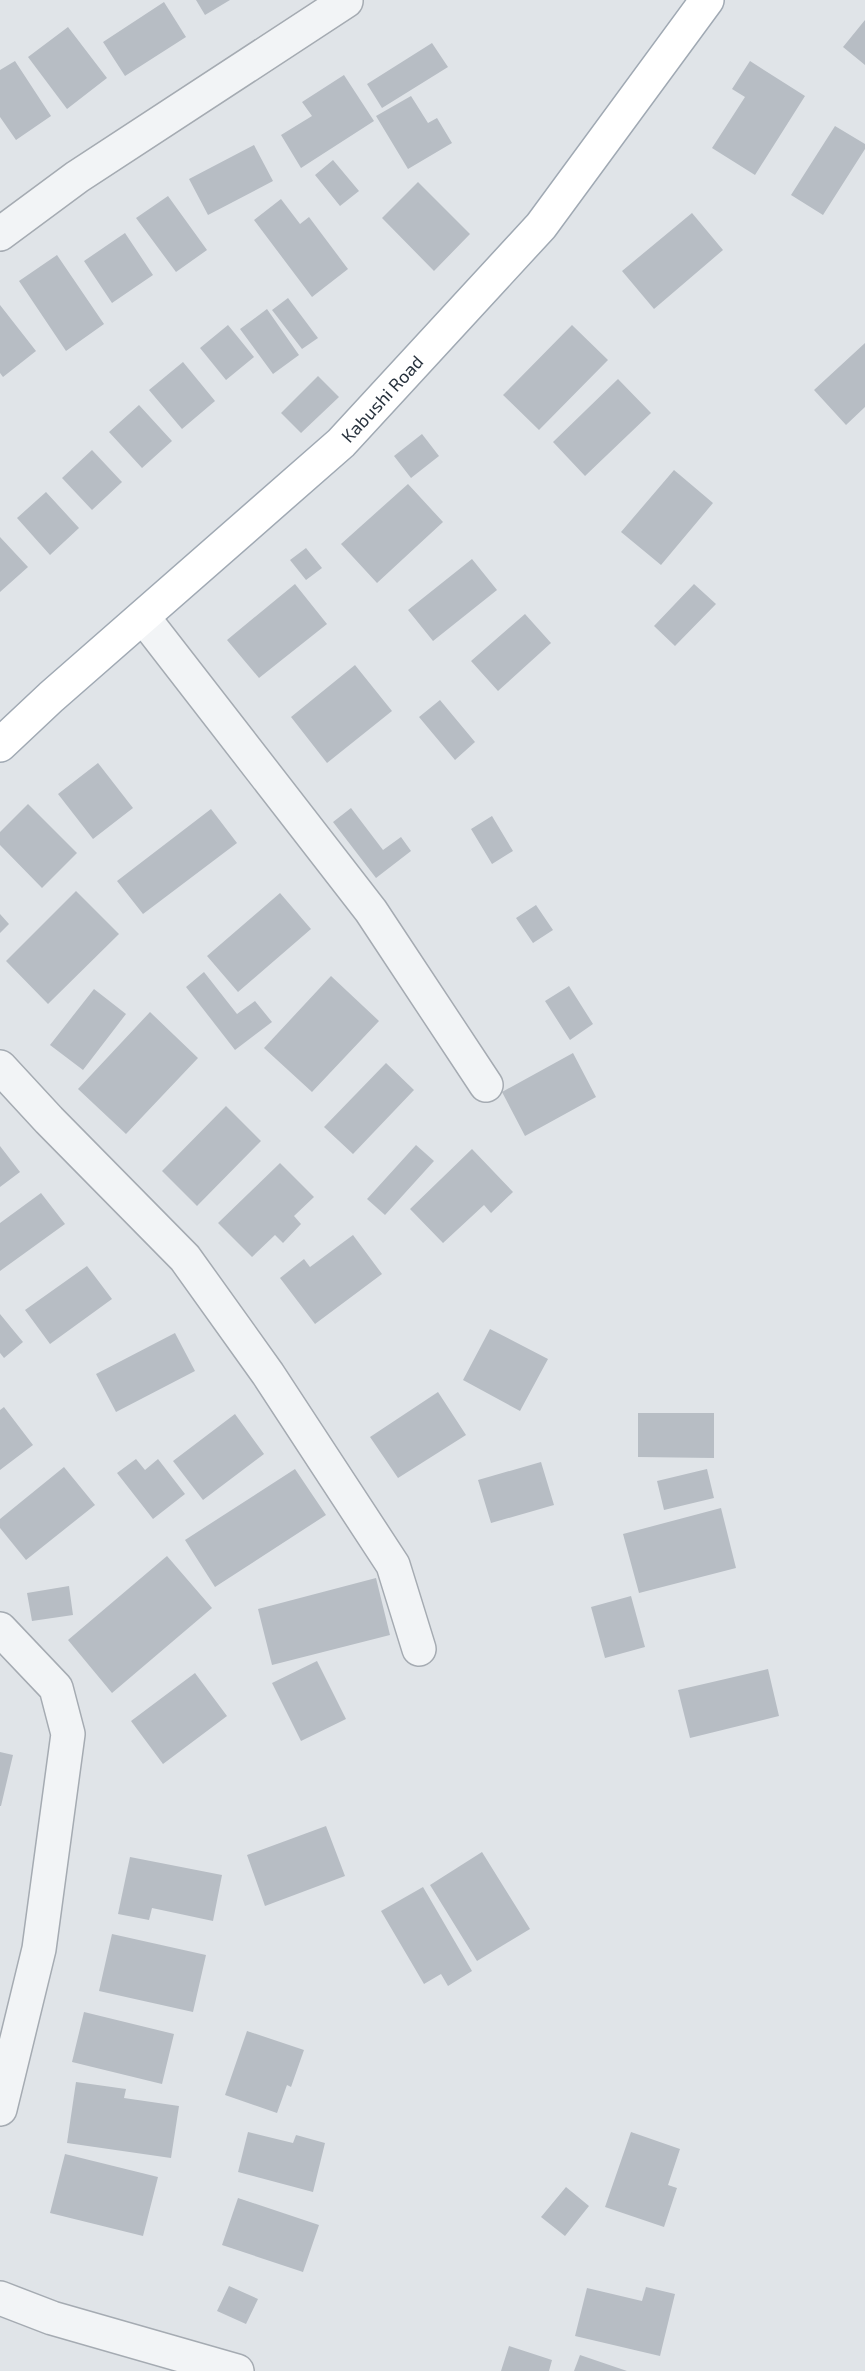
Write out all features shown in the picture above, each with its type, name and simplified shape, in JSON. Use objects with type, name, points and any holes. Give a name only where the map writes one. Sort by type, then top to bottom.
[{"type":"main road","name":"Kabushi Road","points":[[0,745],[341,443],[541,226],[707,0]]},
{"type":"street","points":[[0,234],[77,177],[346,1]]},
{"type":"street","points":[[143,616],[371,911],[486,1085]]},
{"type":"street","points":[[0,1067],[184,1258],[268,1374],[393,1565],[419,1649]]},
{"type":"street","points":[[0,1629],[56,1688],[68,1734],[39,1949],[0,2109]]},
{"type":"street","points":[[0,2298],[52,2318],[193,2365],[237,2371]]},
{"type":"building","points":[[196,0],[230,0],[205,15]]},
{"type":"building","points":[[164,2],[186,37],[125,76],[103,42]]},
{"type":"building","points":[[865,20],[865,65],[843,47]]},
{"type":"building","points":[[68,27],[107,78],[67,109],[28,57]]},
{"type":"building","points":[[432,43],[448,67],[382,108],[367,84]]},
{"type":"building","points":[[15,61],[51,116],[16,140],[0,117],[0,70]]},
{"type":"building","points":[[750,61],[805,96],[755,175],[712,148],[745,97],[732,89]]},
{"type":"building","points":[[344,75],[374,121],[301,168],[281,135],[312,116],[302,102]]},
{"type":"building","points":[[411,96],[428,123],[437,118],[452,143],[408,169],[376,116]]},
{"type":"building","points":[[835,126],[865,144],[865,149],[823,215],[791,195]]},
{"type":"building","points":[[254,145],[273,181],[208,215],[189,179]]},
{"type":"building","points":[[333,160],[359,191],[340,206],[315,175]]},
{"type":"building","points":[[418,182],[470,234],[434,271],[382,218]]},
{"type":"building","points":[[168,196],[207,250],[176,272],[136,218]]},
{"type":"building","points":[[281,199],[300,224],[309,217],[348,269],[312,297],[254,220]]},
{"type":"building","points":[[692,213],[723,250],[654,309],[622,271]]},
{"type":"building","points":[[125,233],[153,275],[112,303],[84,261]]},
{"type":"building","points":[[57,255],[104,324],[66,351],[19,281]]},
{"type":"building","points":[[288,298],[318,338],[302,349],[272,310]]},
{"type":"building","points":[[0,305],[36,351],[3,377],[0,373]]},
{"type":"building","points":[[267,309],[299,355],[273,374],[240,329]]},
{"type":"building","points":[[228,325],[254,357],[226,380],[200,348]]},
{"type":"building","points":[[572,325],[608,360],[539,430],[503,395]]},
{"type":"building","points":[[865,343],[865,407],[846,425],[814,390]]},
{"type":"building","points":[[183,362],[215,401],[182,429],[149,390]]},
{"type":"building","points":[[318,376],[339,397],[301,433],[281,413]]},
{"type":"building","points":[[618,379],[651,413],[585,476],[553,442]]},
{"type":"building","points":[[139,405],[172,441],[142,468],[109,432]]},
{"type":"building","points":[[422,434],[439,456],[411,478],[394,456]]},
{"type":"building","points":[[92,450],[122,482],[92,510],[62,478]]},
{"type":"building","points":[[674,470],[713,503],[661,565],[621,532]]},
{"type":"building","points":[[408,484],[443,522],[377,583],[341,544]]},
{"type":"building","points":[[46,492],[79,528],[50,555],[17,518]]},
{"type":"building","points":[[0,537],[28,567],[0,592]]},
{"type":"building","points":[[306,548],[322,568],[306,580],[290,560]]},
{"type":"building","points":[[472,559],[497,590],[433,641],[408,610]]},
{"type":"building","points":[[295,584],[327,624],[259,678],[227,640]]},
{"type":"building","points":[[694,584],[716,604],[675,646],[654,626]]},
{"type":"building","points":[[525,614],[551,643],[498,691],[471,661]]},
{"type":"building","points":[[355,665],[392,711],[327,763],[291,717]]},
{"type":"building","points":[[440,700],[475,742],[455,760],[419,717]]},
{"type":"building","points":[[98,763],[133,808],[93,839],[58,794]]},
{"type":"building","points":[[28,804],[77,853],[42,888],[0,845],[0,832]]},
{"type":"building","points":[[351,808],[383,850],[401,837],[411,851],[376,878],[333,822]]},
{"type":"building","points":[[211,809],[237,843],[143,914],[117,881]]},
{"type":"building","points":[[492,816],[513,851],[492,864],[471,829]]},
{"type":"building","points":[[76,891],[119,934],[48,1004],[6,961]]},
{"type":"building","points":[[280,893],[311,929],[238,992],[207,956]]},
{"type":"building","points":[[536,905],[553,930],[533,943],[516,918]]},
{"type":"building","points":[[0,914],[9,924],[0,933]]},
{"type":"building","points":[[204,972],[237,1014],[255,1001],[272,1022],[235,1050],[186,987]]},
{"type":"building","points":[[331,976],[379,1021],[312,1092],[264,1048]]},
{"type":"building","points":[[569,986],[593,1024],[570,1040],[545,1001]]},
{"type":"building","points":[[94,989],[126,1014],[83,1070],[50,1045]]},
{"type":"building","points":[[150,1012],[198,1058],[126,1134],[78,1089]]},
{"type":"building","points":[[573,1053],[596,1097],[525,1136],[502,1092]]},
{"type":"building","points":[[386,1063],[414,1090],[353,1154],[324,1127]]},
{"type":"building","points":[[226,1106],[261,1141],[197,1206],[162,1171]]},
{"type":"building","points":[[416,1145],[434,1161],[385,1215],[367,1199]]},
{"type":"building","points":[[0,1146],[20,1172],[0,1187]]},
{"type":"building","points":[[472,1149],[513,1192],[491,1213],[484,1205],[443,1243],[410,1209]]},
{"type":"building","points":[[280,1163],[314,1197],[294,1216],[301,1224],[283,1243],[275,1235],[252,1257],[218,1223]]},
{"type":"building","points":[[41,1193],[65,1224],[0,1271],[0,1223]]},
{"type":"building","points":[[353,1235],[382,1274],[315,1324],[280,1278],[304,1259],[310,1267]]},
{"type":"building","points":[[87,1266],[112,1299],[50,1344],[25,1310]]},
{"type":"building","points":[[0,1314],[23,1342],[4,1358],[0,1353]]},
{"type":"building","points":[[490,1329],[548,1359],[520,1411],[463,1380]]},
{"type":"building","points":[[175,1333],[195,1371],[116,1412],[96,1374]]},
{"type":"building","points":[[438,1392],[466,1435],[398,1478],[370,1437]]},
{"type":"building","points":[[4,1407],[33,1445],[0,1470],[0,1410]]},
{"type":"building","points":[[638,1413],[714,1413],[714,1458],[638,1457]]},
{"type":"building","points":[[235,1414],[264,1454],[203,1500],[173,1461]]},
{"type":"building","points":[[136,1459],[145,1470],[158,1459],[185,1494],[153,1519],[117,1473]]},
{"type":"building","points":[[541,1462],[554,1505],[491,1523],[478,1480]]},
{"type":"building","points":[[64,1467],[95,1505],[26,1560],[0,1528],[0,1519]]},
{"type":"building","points":[[295,1469],[326,1515],[215,1587],[185,1540]]},
{"type":"building","points":[[707,1469],[714,1498],[664,1510],[657,1481]]},
{"type":"building","points":[[721,1508],[736,1568],[639,1593],[623,1534]]},
{"type":"building","points":[[167,1556],[212,1608],[112,1693],[68,1640]]},
{"type":"building","points":[[376,1578],[390,1635],[272,1665],[258,1609]]},
{"type":"building","points":[[69,1586],[73,1615],[32,1621],[27,1593]]},
{"type":"building","points":[[631,1596],[645,1647],[605,1658],[591,1607]]},
{"type":"building","points":[[317,1661],[346,1719],[301,1741],[272,1683]]},
{"type":"building","points":[[768,1669],[779,1716],[690,1738],[678,1690]]},
{"type":"building","points":[[195,1673],[227,1716],[163,1764],[131,1721]]},
{"type":"building","points":[[0,1752],[13,1755],[1,1806],[0,1806]]},
{"type":"building","points":[[326,1826],[345,1876],[265,1906],[247,1855]]},
{"type":"building","points":[[482,1852],[530,1929],[477,1961],[430,1885]]},
{"type":"building","points":[[130,1857],[222,1875],[213,1921],[152,1908],[149,1920],[118,1914]]},
{"type":"building","points":[[423,1887],[472,1971],[448,1986],[441,1974],[424,1984],[381,1911]]},
{"type":"building","points":[[112,1934],[206,1955],[193,2012],[99,1991]]},
{"type":"building","points":[[84,2012],[174,2034],[162,2084],[72,2062]]},
{"type":"building","points":[[247,2031],[304,2050],[291,2087],[287,2085],[277,2113],[225,2095]]},
{"type":"building","points":[[76,2082],[126,2089],[124,2098],[179,2106],[171,2158],[67,2143]]},
{"type":"building","points":[[248,2132],[293,2143],[296,2135],[325,2143],[313,2192],[238,2172]]},
{"type":"building","points":[[631,2132],[680,2149],[668,2185],[677,2188],[664,2227],[605,2207]]},
{"type":"building","points":[[65,2154],[158,2177],[143,2236],[50,2213]]},
{"type":"building","points":[[566,2187],[589,2206],[565,2236],[541,2217]]},
{"type":"building","points":[[238,2198],[319,2225],[303,2272],[222,2245]]},
{"type":"building","points":[[229,2286],[258,2299],[246,2324],[217,2311]]},
{"type":"building","points":[[646,2287],[675,2294],[660,2356],[575,2336],[587,2288],[642,2301]]},
{"type":"building","points":[[509,2346],[552,2360],[549,2371],[501,2371]]},
{"type":"building","points":[[580,2355],[627,2371],[574,2371]]}]
